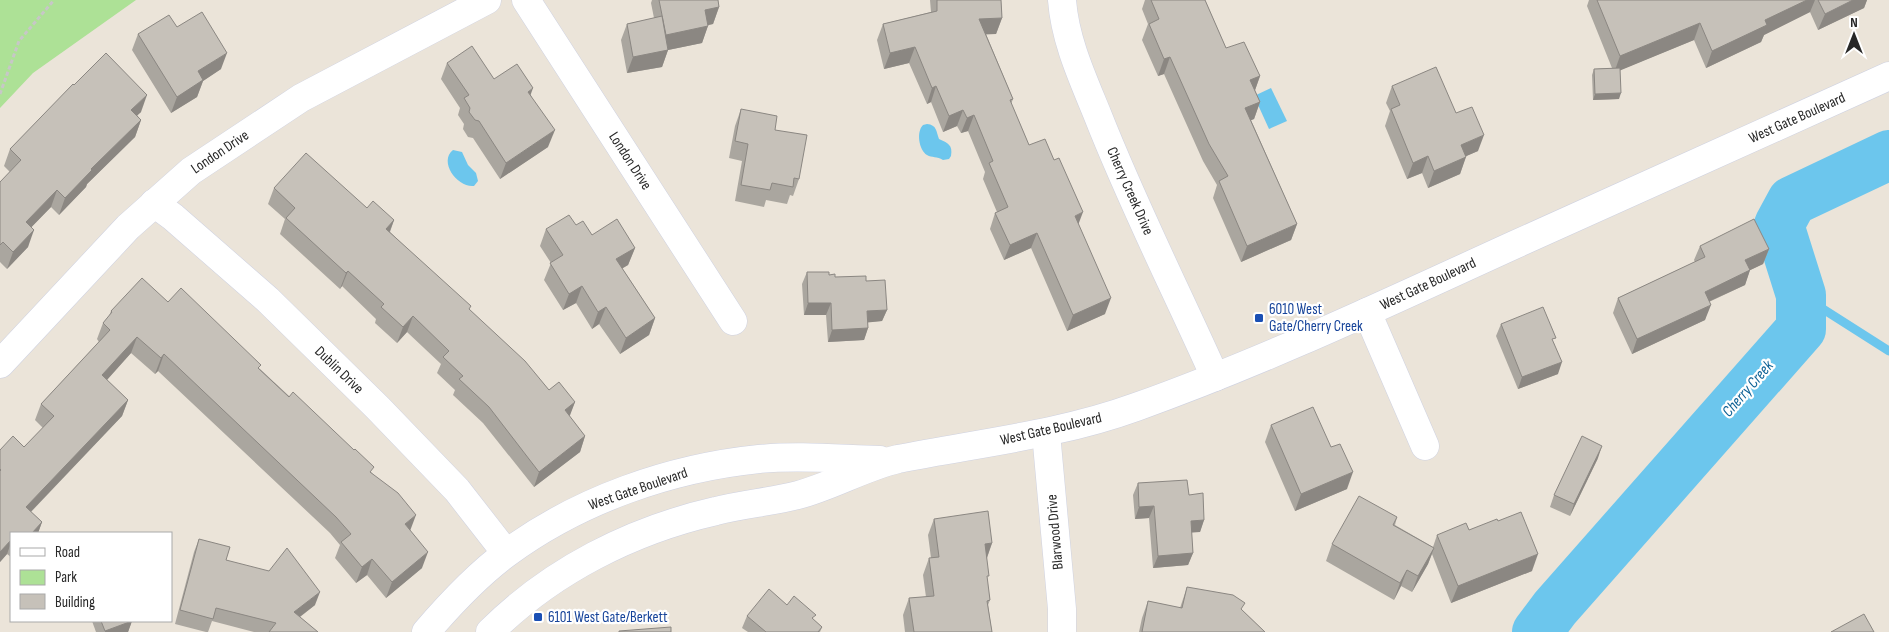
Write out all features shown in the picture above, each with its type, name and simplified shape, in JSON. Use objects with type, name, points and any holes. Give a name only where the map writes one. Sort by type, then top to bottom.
[{"type":"street","name":"London Drive","points":[[0,364],[128,227],[191,171],[301,98],[486,0]]},
{"type":"street","name":"London Drive","points":[[526,0],[733,321]]},
{"type":"street","name":"Cherry Creek Drive","points":[[1062,0],[1063,16],[1075,60],[1109,146],[1215,377]]},
{"type":"street","name":"West Gate Boulevard","points":[[490,632],[532,596],[568,572],[597,554],[636,536],[714,511],[798,495],[894,460],[1046,433],[1132,409],[1215,377],[1367,312],[1889,76]]},
{"type":"street","name":"Dublin Drive","points":[[154,203],[268,300],[371,401],[457,490],[506,553]]},
{"type":"street","points":[[1367,312],[1425,446]]},
{"type":"street","name":"Blarwood Drive","points":[[1046,433],[1062,609],[1062,632]]},
{"type":"street","name":"West Gate Boulevard","points":[[426,632],[468,587],[506,553],[570,513],[630,488],[689,470],[728,463],[776,458],[894,460]]},
{"type":"path","points":[[0,94],[19,41],[54,0]]},
{"type":"green space","points":[[0,0],[136,0],[33,73],[0,108]]},
{"type":"water","points":[[1271,88],[1287,121],[1269,129],[1254,96]]},
{"type":"water","points":[[927,124],[934,127],[939,139],[950,147],[951,156],[949,159],[943,160],[924,153],[919,136],[923,125]]},
{"type":"water","points":[[453,150],[462,152],[468,165],[476,173],[478,181],[474,186],[462,183],[452,173],[448,161],[449,155]]},
{"type":"building","points":[[659,0],[718,0],[719,7],[705,10],[708,26],[666,35]]},
{"type":"building","points":[[937,0],[1001,0],[1002,18],[979,19],[1013,99],[1010,100],[1029,145],[1045,139],[1054,160],[1059,158],[1083,212],[1075,216],[1111,298],[1073,315],[1037,233],[1010,245],[995,213],[1008,207],[989,163],[993,161],[974,115],[967,118],[963,110],[949,116],[936,86],[932,88],[915,47],[890,53],[883,24],[937,11]]},
{"type":"building","points":[[1151,0],[1205,0],[1226,48],[1244,42],[1260,76],[1250,80],[1260,102],[1245,108],[1297,224],[1247,246],[1219,181],[1228,176],[1209,144],[1170,57],[1164,59],[1149,24],[1159,19]]},
{"type":"building","points":[[1597,0],[1807,0],[1765,20],[1767,25],[1712,51],[1700,23],[1620,56]]},
{"type":"building","points":[[1818,0],[1853,0],[1825,14]]},
{"type":"building","points":[[202,12],[227,53],[198,71],[203,80],[177,97],[138,34],[169,15],[177,27]]},
{"type":"building","points":[[662,16],[668,50],[633,57],[627,24]]},
{"type":"building","points":[[472,46],[494,79],[517,64],[533,88],[528,92],[555,130],[506,163],[479,121],[475,120],[469,112],[470,108],[464,98],[469,95],[447,63]]},
{"type":"building","points":[[106,53],[147,95],[131,110],[141,120],[91,169],[65,198],[57,190],[26,222],[34,230],[13,252],[3,242],[0,245],[0,182],[21,160],[10,149]]},
{"type":"building","points":[[1436,67],[1456,113],[1472,107],[1484,135],[1461,145],[1466,157],[1434,171],[1428,156],[1413,163],[1391,109],[1400,105],[1392,86]]},
{"type":"building","points":[[1620,68],[1621,93],[1595,94],[1594,69]]},
{"type":"building","points":[[741,109],[777,116],[775,130],[807,135],[799,179],[794,178],[793,187],[772,183],[770,190],[741,185],[748,144],[735,141]]},
{"type":"building","points":[[306,153],[367,208],[373,201],[394,220],[386,229],[471,306],[469,309],[525,361],[549,390],[559,382],[575,402],[565,410],[585,436],[539,472],[489,407],[459,379],[463,376],[443,357],[449,351],[413,316],[403,327],[381,307],[384,304],[348,271],[346,273],[286,218],[295,208],[274,188]]},
{"type":"building","points":[[569,215],[576,225],[583,221],[592,235],[617,219],[635,248],[616,259],[655,318],[626,338],[606,307],[598,312],[582,286],[569,294],[550,263],[563,255],[546,229]]},
{"type":"building","points":[[1754,219],[1769,249],[1745,260],[1750,270],[1705,292],[1711,305],[1637,339],[1618,298],[1705,257],[1700,246]]},
{"type":"building","points":[[807,272],[829,272],[829,275],[835,274],[835,277],[866,276],[866,281],[885,280],[887,310],[867,311],[868,328],[832,330],[831,303],[808,303]]},
{"type":"building","points":[[142,278],[168,302],[181,288],[261,365],[258,368],[289,397],[293,392],[374,467],[370,472],[398,493],[416,515],[405,524],[428,552],[392,582],[372,559],[362,567],[341,542],[351,534],[336,517],[164,354],[161,358],[137,337],[102,375],[128,400],[26,507],[42,522],[33,532],[10,532],[10,541],[0,552],[0,450],[13,436],[24,447],[54,416],[41,404],[110,330],[103,323],[111,311]]},
{"type":"building","points":[[1543,307],[1556,338],[1552,339],[1562,362],[1522,377],[1501,324]]},
{"type":"building","points":[[1313,407],[1331,447],[1340,444],[1353,472],[1301,494],[1271,425]]},
{"type":"building","points":[[1582,436],[1602,446],[1574,504],[1554,495]]},
{"type":"building","points":[[1187,480],[1189,495],[1203,493],[1204,520],[1191,521],[1193,553],[1158,556],[1154,506],[1139,507],[1138,483]]},
{"type":"building","points":[[1359,496],[1397,517],[1393,525],[1434,548],[1418,576],[1407,570],[1400,583],[1332,544]]},
{"type":"building","points":[[988,511],[992,543],[985,544],[990,600],[987,601],[992,632],[914,632],[909,598],[934,596],[929,558],[939,557],[934,519]]},
{"type":"building","points":[[1521,512],[1538,554],[1458,586],[1437,535],[1466,523],[1469,530]]},
{"type":"building","points":[[199,539],[230,547],[226,560],[269,571],[287,548],[320,592],[294,612],[318,632],[269,632],[276,623],[216,608],[213,619],[180,610]]},
{"type":"building","points":[[1187,587],[1233,595],[1245,603],[1241,609],[1265,632],[1142,632],[1148,601],[1182,608]]},
{"type":"building","points":[[769,589],[787,605],[794,596],[816,615],[812,618],[822,627],[818,632],[766,632],[747,616]]},
{"type":"building","points":[[1864,614],[1874,632],[1831,632]]},
{"type":"building","points":[[101,622],[129,622],[105,631]]},
{"type":"building","points":[[671,627],[671,632],[619,632],[619,631]]},
{"type":"waterway","name":"Cherry Creek","points":[[1537,632],[1555,608],[1801,329],[1801,295],[1779,225],[1792,201],[1889,155]]},
{"type":"waterway","points":[[1801,295],[1889,351]]},
{"type":"place","name":"6010 West Gate/Cherry Creek","points":[[1259,318]]},
{"type":"place","name":"6101 West Gate/Berkett","points":[[538,617]]}]
